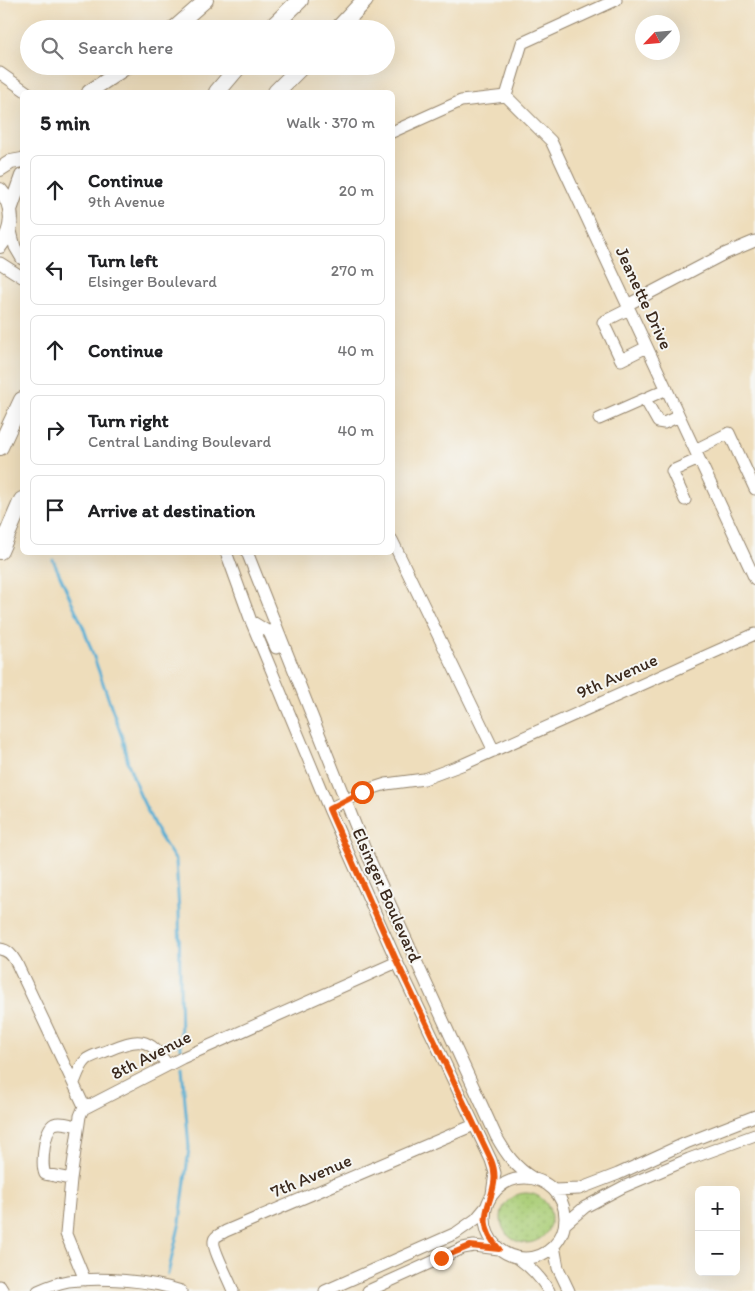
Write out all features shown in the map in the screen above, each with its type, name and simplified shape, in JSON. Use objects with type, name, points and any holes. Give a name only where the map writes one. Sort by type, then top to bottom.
[{"type":"highway","points":[[279,20],[300,0]]},
{"type":"highway","points":[[346,20],[365,0]]},
{"type":"highway","points":[[219,90],[231,75]]},
{"type":"highway","points":[[278,90],[293,75]]},
{"type":"highway","points":[[0,447],[20,404]]},
{"type":"highway","points":[[0,551],[20,505]]},
{"type":"main road","points":[[183,20],[206,0]]},
{"type":"main road","points":[[92,90],[114,75]]},
{"type":"main road","points":[[0,169],[11,162],[20,160]]},
{"type":"main road","points":[[10,210],[20,182]]},
{"type":"main road","points":[[0,190],[8,202],[10,210],[10,227],[0,246]]},
{"type":"street","points":[[395,131],[461,101],[506,96],[522,43],[616,0]]},
{"type":"street","points":[[0,73],[24,90]]},
{"type":"street","name":"Jeanette Drive","points":[[506,96],[551,141],[697,454],[754,571]]},
{"type":"street","points":[[10,227],[15,247],[20,256]]},
{"type":"street","points":[[647,347],[621,360],[603,322],[724,254],[755,242]]},
{"type":"street","points":[[0,263],[20,276]]},
{"type":"street","points":[[599,419],[667,389]]},
{"type":"street","points":[[645,399],[658,422],[664,423],[680,416]]},
{"type":"street","points":[[685,500],[672,470],[729,432],[755,489]]},
{"type":"street","points":[[395,546],[494,751]]},
{"type":"street","name":"Elsinger Boulevard","points":[[227,555],[251,620],[329,809],[397,962],[494,1168],[495,1183],[492,1194]]},
{"type":"street","name":"Elsinger Boulevard","points":[[248,555],[364,848],[496,1136],[515,1165],[533,1178]]},
{"type":"street","points":[[251,620],[269,632],[292,684],[305,702]]},
{"type":"street","name":"9th Avenue","points":[[329,809],[375,787],[424,779],[464,764],[755,634]]},
{"type":"street","points":[[0,949],[6,950],[11,954],[16,962],[85,1108],[81,1112],[78,1126],[66,1234],[85,1280]]},
{"type":"street","name":"8th Avenue","points":[[85,1108],[167,1065],[397,962]]},
{"type":"street","points":[[74,1083],[80,1068],[88,1059],[136,1041],[148,1044],[160,1052],[167,1065]]},
{"type":"street","points":[[554,1190],[579,1189],[755,1116]]},
{"type":"street","points":[[71,1179],[45,1174],[42,1163],[48,1129],[58,1123],[78,1126]]},
{"type":"street","name":"7th Avenue","points":[[233,1291],[213,1241],[226,1230],[474,1125]]},
{"type":"street","points":[[565,1224],[585,1206],[623,1187],[688,1159],[755,1135]]},
{"type":"street","points":[[325,1291],[456,1233],[476,1219],[486,1207],[492,1194],[500,1186],[510,1180],[521,1177],[533,1178],[544,1182],[554,1190],[561,1200],[565,1212],[565,1224],[561,1236],[554,1246],[544,1254],[531,1258],[517,1258]]},
{"type":"street","points":[[486,1207],[485,1225],[488,1234],[499,1249],[530,1266],[549,1291]]},
{"type":"street","points":[[368,1291],[463,1248],[474,1246],[499,1249]]},
{"type":"street","points":[[554,1246],[558,1268],[568,1291]]},
{"type":"street","points":[[38,1291],[59,1283],[85,1280],[147,1283],[180,1291]]},
{"type":"street","points":[[0,1286],[2,1291]]},
{"type":"green space","points":[[526,1193],[544,1200],[551,1218],[544,1236],[526,1243],[508,1236],[501,1218],[508,1200]]},
{"type":"waterway","points":[[53,560],[84,629],[140,795],[159,835],[176,861],[179,911],[181,1049]]},
{"type":"waterway","points":[[168,1274],[180,1222],[189,1148],[182,1067]]},
{"type":"route","points":[[362,792],[329,809],[397,962],[491,1160],[495,1173],[495,1183],[486,1207],[485,1225],[488,1234],[499,1249],[470,1246],[441,1258]]}]
